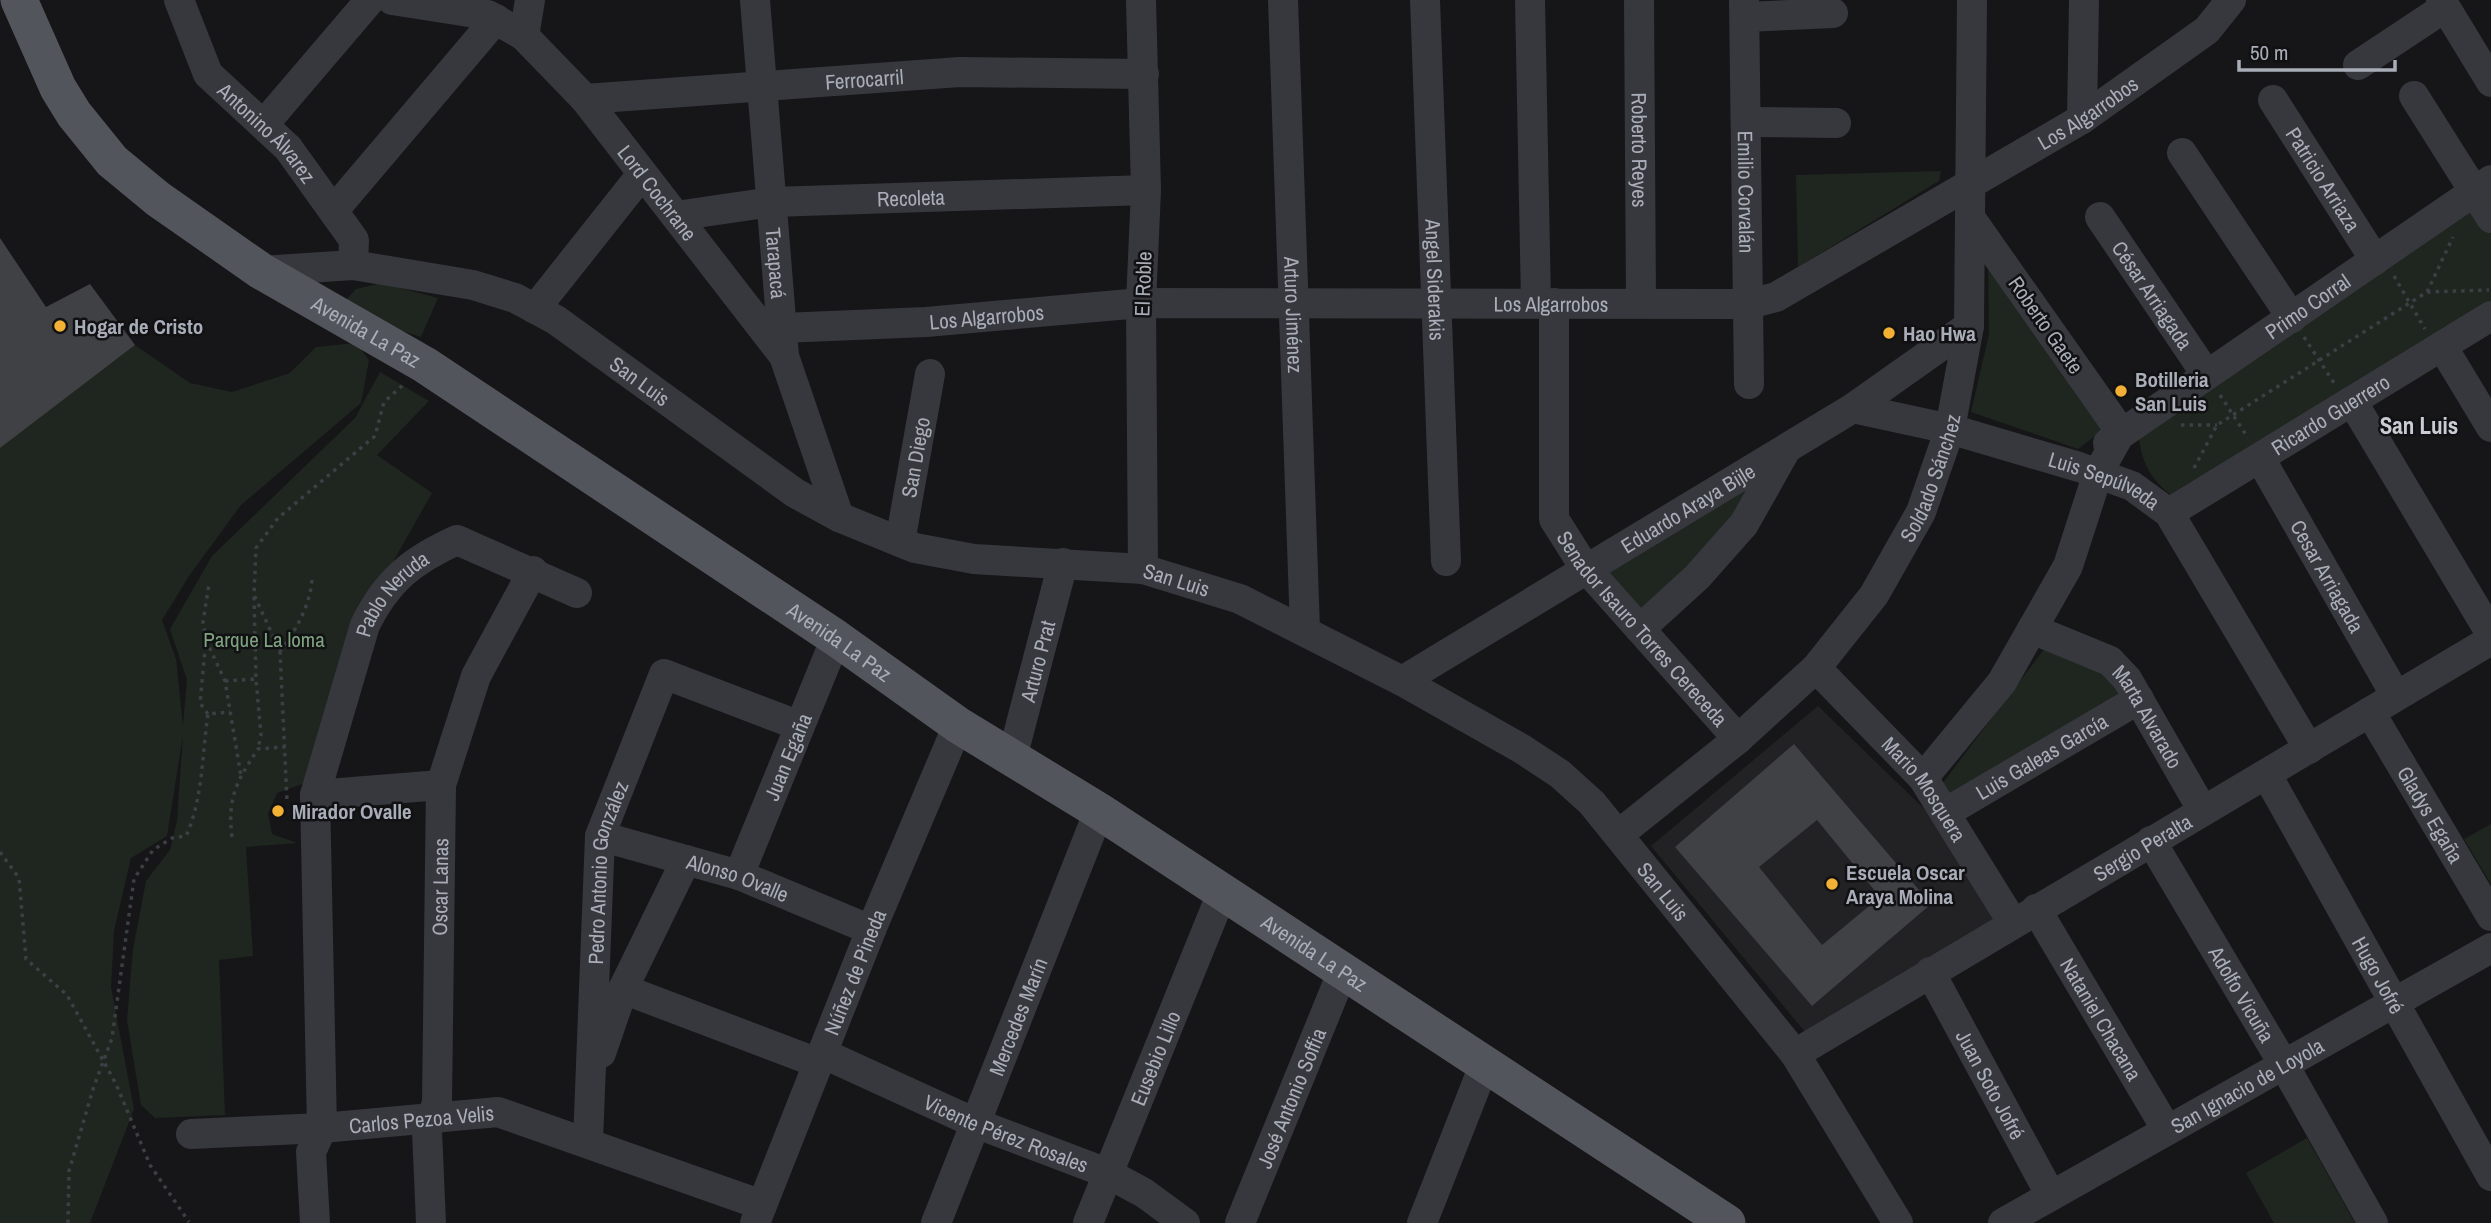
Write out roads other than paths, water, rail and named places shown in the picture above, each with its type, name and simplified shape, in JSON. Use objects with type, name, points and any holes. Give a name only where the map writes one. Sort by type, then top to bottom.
[{"type":"main road","name":"Avenida La Paz","points":[[19,0],[58,88],[74,114],[112,161],[158,199],[261,271],[425,365],[836,638],[958,725],[1099,811],[1342,973],[1485,1063],[1727,1223]]},
{"type":"street","name":"Antonino Álvarez","points":[[179,0],[208,74],[265,123],[288,148],[354,240],[353,265]]},
{"type":"street","points":[[265,123],[370,0]]},
{"type":"street","name":"Lord Cochrane","points":[[392,0],[488,15],[524,36],[585,99],[676,216],[783,342]]},
{"type":"street","points":[[524,36],[530,0]]},
{"type":"street","name":"Tarapacá","points":[[755,0],[783,342],[839,517]]},
{"type":"street","name":"El Roble","points":[[1141,0],[1146,190],[1141,303],[1143,569]]},
{"type":"street","name":"Arturo Jiménez","points":[[1283,0],[1305,629]]},
{"type":"street","name":"Angel Siderakis","points":[[1425,0],[1434,305],[1446,561]]},
{"type":"street","name":"Senador Isauro Torres Cereceda","points":[[1530,0],[1554,519],[1588,571],[1738,739]]},
{"type":"street","name":"Roberto Reyes","points":[[1639,0],[1641,302]]},
{"type":"street","name":"Soldado Sánchez","points":[[1618,835],[1738,739],[1816,668],[1874,595],[1921,512],[1950,429],[1969,326],[1972,0]]},
{"type":"street","points":[[2082,120],[2084,0]]},
{"type":"street","name":"Los Algarrobos","points":[[783,342],[926,322],[1141,303],[1749,304],[1776,297],[2082,120],[2207,30],[2231,0]]},
{"type":"street","points":[[2358,65],[2442,4],[2491,82]]},
{"type":"street","points":[[1745,9],[1833,13]]},
{"type":"street","name":"Emilio Corvalán","points":[[1745,9],[1749,384]]},
{"type":"street","points":[[334,210],[496,19]]},
{"type":"street","name":"Ferrocarril","points":[[585,99],[960,72],[1144,74]]},
{"type":"street","points":[[2414,96],[2483,186],[2491,218]]},
{"type":"street","name":"Patricio Arriaza","points":[[2273,100],[2379,258]]},
{"type":"street","points":[[1747,122],[1836,123]]},
{"type":"street","points":[[2182,153],[2291,318]]},
{"type":"street","points":[[535,309],[642,173]]},
{"type":"street","name":"Primo Corral","points":[[2089,470],[2121,432],[2483,186]]},
{"type":"street","name":"Recoleta","points":[[676,216],[772,202],[1146,190]]},
{"type":"street","name":"César Arriagada","points":[[2100,217],[2206,374]]},
{"type":"street","name":"Roberto Gaete","points":[[1971,219],[2121,432]]},
{"type":"street","name":"San Luis","points":[[261,271],[353,265],[473,285],[514,298],[556,320],[796,493],[839,517],[915,548],[974,559],[1143,569],[1240,599],[1305,629],[1402,681],[1542,761],[1584,796],[1618,835],[1795,1054],[1898,1223]]},
{"type":"street","name":"Ricardo Guerrero","points":[[2169,513],[2491,316]]},
{"type":"street","name":"Eduardo Araya Bijle","points":[[1402,681],[1588,571],[1853,408],[1969,326]]},
{"type":"street","points":[[2439,348],[2491,427]]},
{"type":"street","name":"San Diego","points":[[900,542],[930,373]]},
{"type":"street","points":[[2350,403],[2491,634]]},
{"type":"street","name":"Luis Sepúlveda","points":[[1853,408],[1950,429],[2089,470],[2132,486],[2169,513],[2309,749]]},
{"type":"street","points":[[1640,629],[1697,577],[1744,524],[1786,449]]},
{"type":"street","name":"Cesar Arriagada","points":[[2260,458],[2396,696]]},
{"type":"street","points":[[1923,778],[2002,682],[2068,566],[2089,470]]},
{"type":"street","name":"Pablo Neruda","points":[[315,1223],[311,1152],[322,1128],[301,798],[365,625],[376,602],[404,570],[423,556],[457,540],[533,571],[577,593]]},
{"type":"street","name":"Arturo Prat","points":[[1012,758],[1063,563]]},
{"type":"street","name":"Oscar Lanas","points":[[431,1223],[427,1131],[437,1103],[441,785],[476,677],[533,571]]},
{"type":"street","name":"Marta Alvarado","points":[[2032,629],[2110,661],[2127,679],[2203,811]]},
{"type":"street","name":"Juan Egaña","points":[[739,875],[836,638]]},
{"type":"street","name":"Sergio Peralta","points":[[1795,1054],[2491,640]]},
{"type":"street","name":"Mario Mosquera","points":[[1816,668],[1923,778],[1945,813],[2025,916]]},
{"type":"street","name":"Pedro Antonio González","points":[[587,1141],[600,836],[664,674],[800,726]]},
{"type":"street","name":"Luis Galeas García","points":[[1945,813],[2138,699]]},
{"type":"street","name":"Gladys Egaña","points":[[2370,712],[2491,916]]},
{"type":"street","name":"Núñez de Pineda","points":[[759,1214],[871,930],[958,725]]},
{"type":"street","name":"Hugo Jofré","points":[[2267,775],[2491,1176]]},
{"type":"street","points":[[301,798],[441,785]]},
{"type":"street","name":"Mercedes Marín","points":[[936,1223],[1099,811]]},
{"type":"street","name":"Alonso Ovalle","points":[[600,836],[739,875],[871,930]]},
{"type":"street","name":"Adolfo Vicuña","points":[[2151,841],[2284,1065],[2373,1223]]},
{"type":"street","name":"Pedro Antonio González","points":[[590,1083],[623,989],[686,860]]},
{"type":"street","name":"Eusebio Lillo","points":[[1088,1223],[1222,893]]},
{"type":"street","name":"Nataniel Chacana","points":[[2025,916],[2167,1130]]},
{"type":"street","name":"San Ignacio de Loyola","points":[[2003,1223],[2491,948]]},
{"type":"street","name":"Juan Soto Jofré","points":[[1930,972],[2051,1196]]},
{"type":"street","name":"José Antonio Soffia","points":[[1240,1223],[1342,973]]},
{"type":"street","name":"Vicente Pérez Rosales","points":[[623,989],[820,1058],[975,1123],[1108,1173],[1144,1193],[1185,1223]]},
{"type":"street","points":[[1422,1223],[1485,1063]]},
{"type":"street","name":"Carlos Pezoa Velis","points":[[191,1134],[322,1128],[498,1112],[587,1141],[759,1214]]},
{"type":"place","name":"Hogar de Cristo","points":[[60,326]]},
{"type":"place","name":"Hao Hwa","points":[[1889,333]]},
{"type":"place","name":"Botilleria San Luis","points":[[2121,391]]},
{"type":"place","name":"Mirador Ovalle","points":[[278,811]]},
{"type":"place","name":"Escuela Oscar Araya Molina","points":[[1832,884]]},
{"type":"district","name":"San Luis","points":[[2419,425]]},
{"type":"park label","name":"Parque La loma","points":[[264,639]]}]
